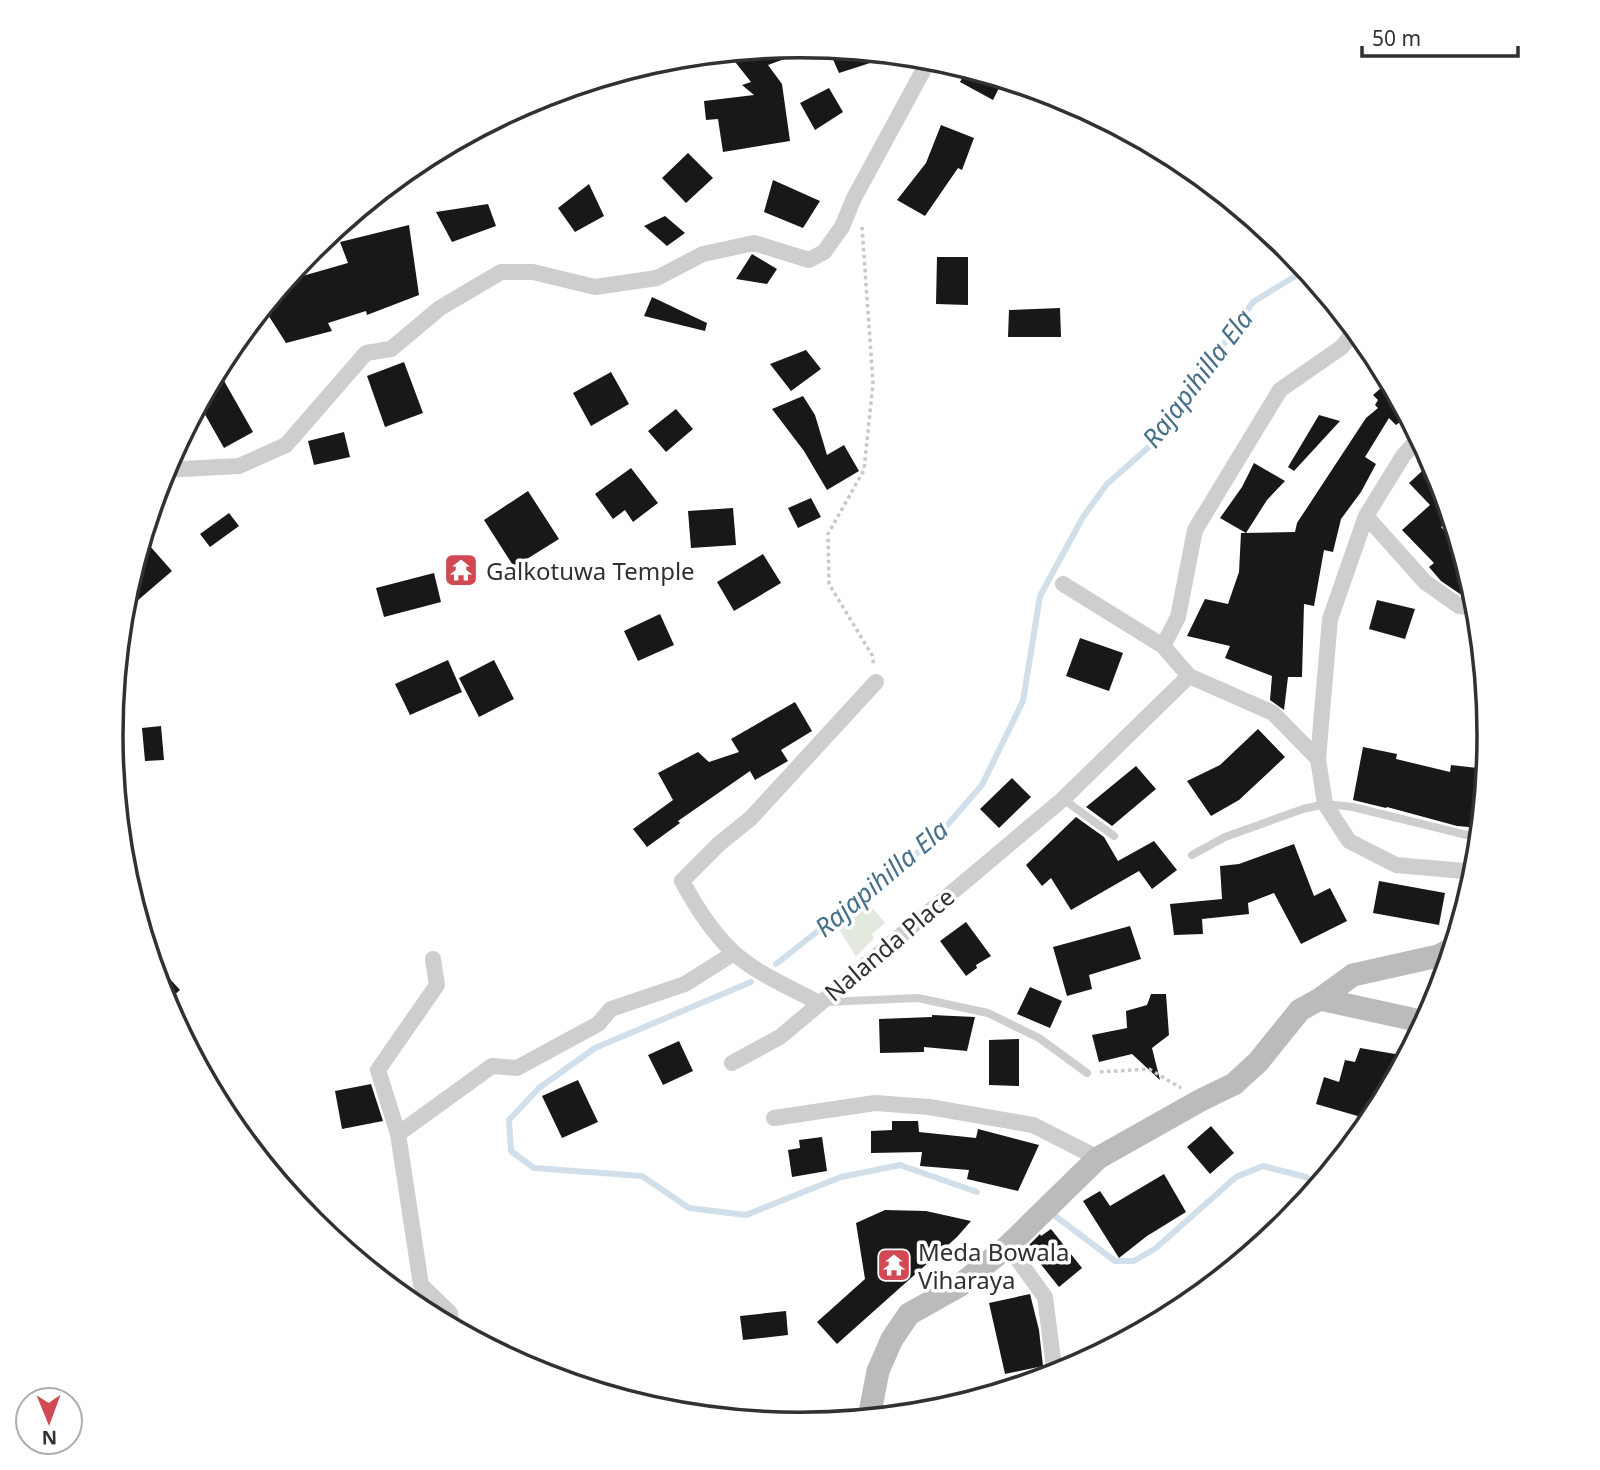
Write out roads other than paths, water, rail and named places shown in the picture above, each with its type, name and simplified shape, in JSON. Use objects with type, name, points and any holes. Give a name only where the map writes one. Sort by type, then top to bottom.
[{"type":"street","points":[[177,469],[239,466],[286,445],[366,353],[391,349],[440,308],[501,272],[533,271],[595,287],[657,278],[703,254],[754,243],[809,260],[824,252],[842,227],[854,198],[924,70]]},
{"type":"street","points":[[1163,646],[1178,617],[1195,530],[1280,390],[1342,347],[1348,339]]},
{"type":"street","points":[[1412,446],[1366,516],[1330,619],[1318,759],[1325,804],[1349,841],[1396,865],[1463,871]]},
{"type":"street","points":[[1366,516],[1425,582],[1459,606],[1465,607]]},
{"type":"street","points":[[1063,584],[1163,646],[1189,676],[1273,713],[1318,759]]},
{"type":"street","name":"Nalanda Place","points":[[876,682],[751,818],[719,844],[682,881],[699,913],[734,953],[760,971],[819,1003],[1063,799],[1189,676]]},
{"type":"street","points":[[398,1134],[492,1066],[517,1068],[598,1024],[611,1009],[685,984],[734,953]]},
{"type":"street","points":[[871,1408],[877,1371],[892,1339],[909,1314],[959,1286],[1008,1246],[1098,1158],[1234,1084],[1258,1062],[1300,1010],[1353,975],[1440,955]]},
{"type":"street","points":[[433,959],[437,985],[378,1070],[398,1134],[421,1286],[450,1315]]},
{"type":"street","points":[[1320,999],[1414,1020]]},
{"type":"street","points":[[732,1063],[780,1037],[819,1003]]},
{"type":"street","points":[[774,1118],[875,1103],[929,1107],[1033,1125],[1098,1158]]},
{"type":"street","points":[[1008,1246],[1045,1297],[1053,1363]]},
{"type":"lane","points":[[1063,799],[1114,836]]},
{"type":"lane","points":[[1192,855],[1224,837],[1325,804],[1353,807],[1469,836]]},
{"type":"lane","points":[[819,1003],[918,998],[988,1013],[1039,1038],[1087,1073]]},
{"type":"waterway","name":"Rajapihilla Ela","points":[[776,964],[936,838],[982,785],[1023,701],[1040,596],[1083,517],[1107,484],[1158,439],[1253,302],[1297,275]]},
{"type":"waterway","name":"Rajapihilla Ela","points":[[751,982],[595,1048],[539,1088],[509,1120],[511,1151],[534,1168],[642,1176],[689,1208],[746,1215],[841,1177],[900,1165],[977,1192]]},
{"type":"waterway","name":"Rajapihilla Ela","points":[[1050,1212],[1115,1261],[1134,1261],[1156,1248],[1236,1177],[1263,1166],[1310,1180]]},
{"type":"place","name":"Galkotuwa Temple","points":[[461,570]]},
{"type":"place","name":"Meda Bowala Viharaya","points":[[894,1265]]}]
